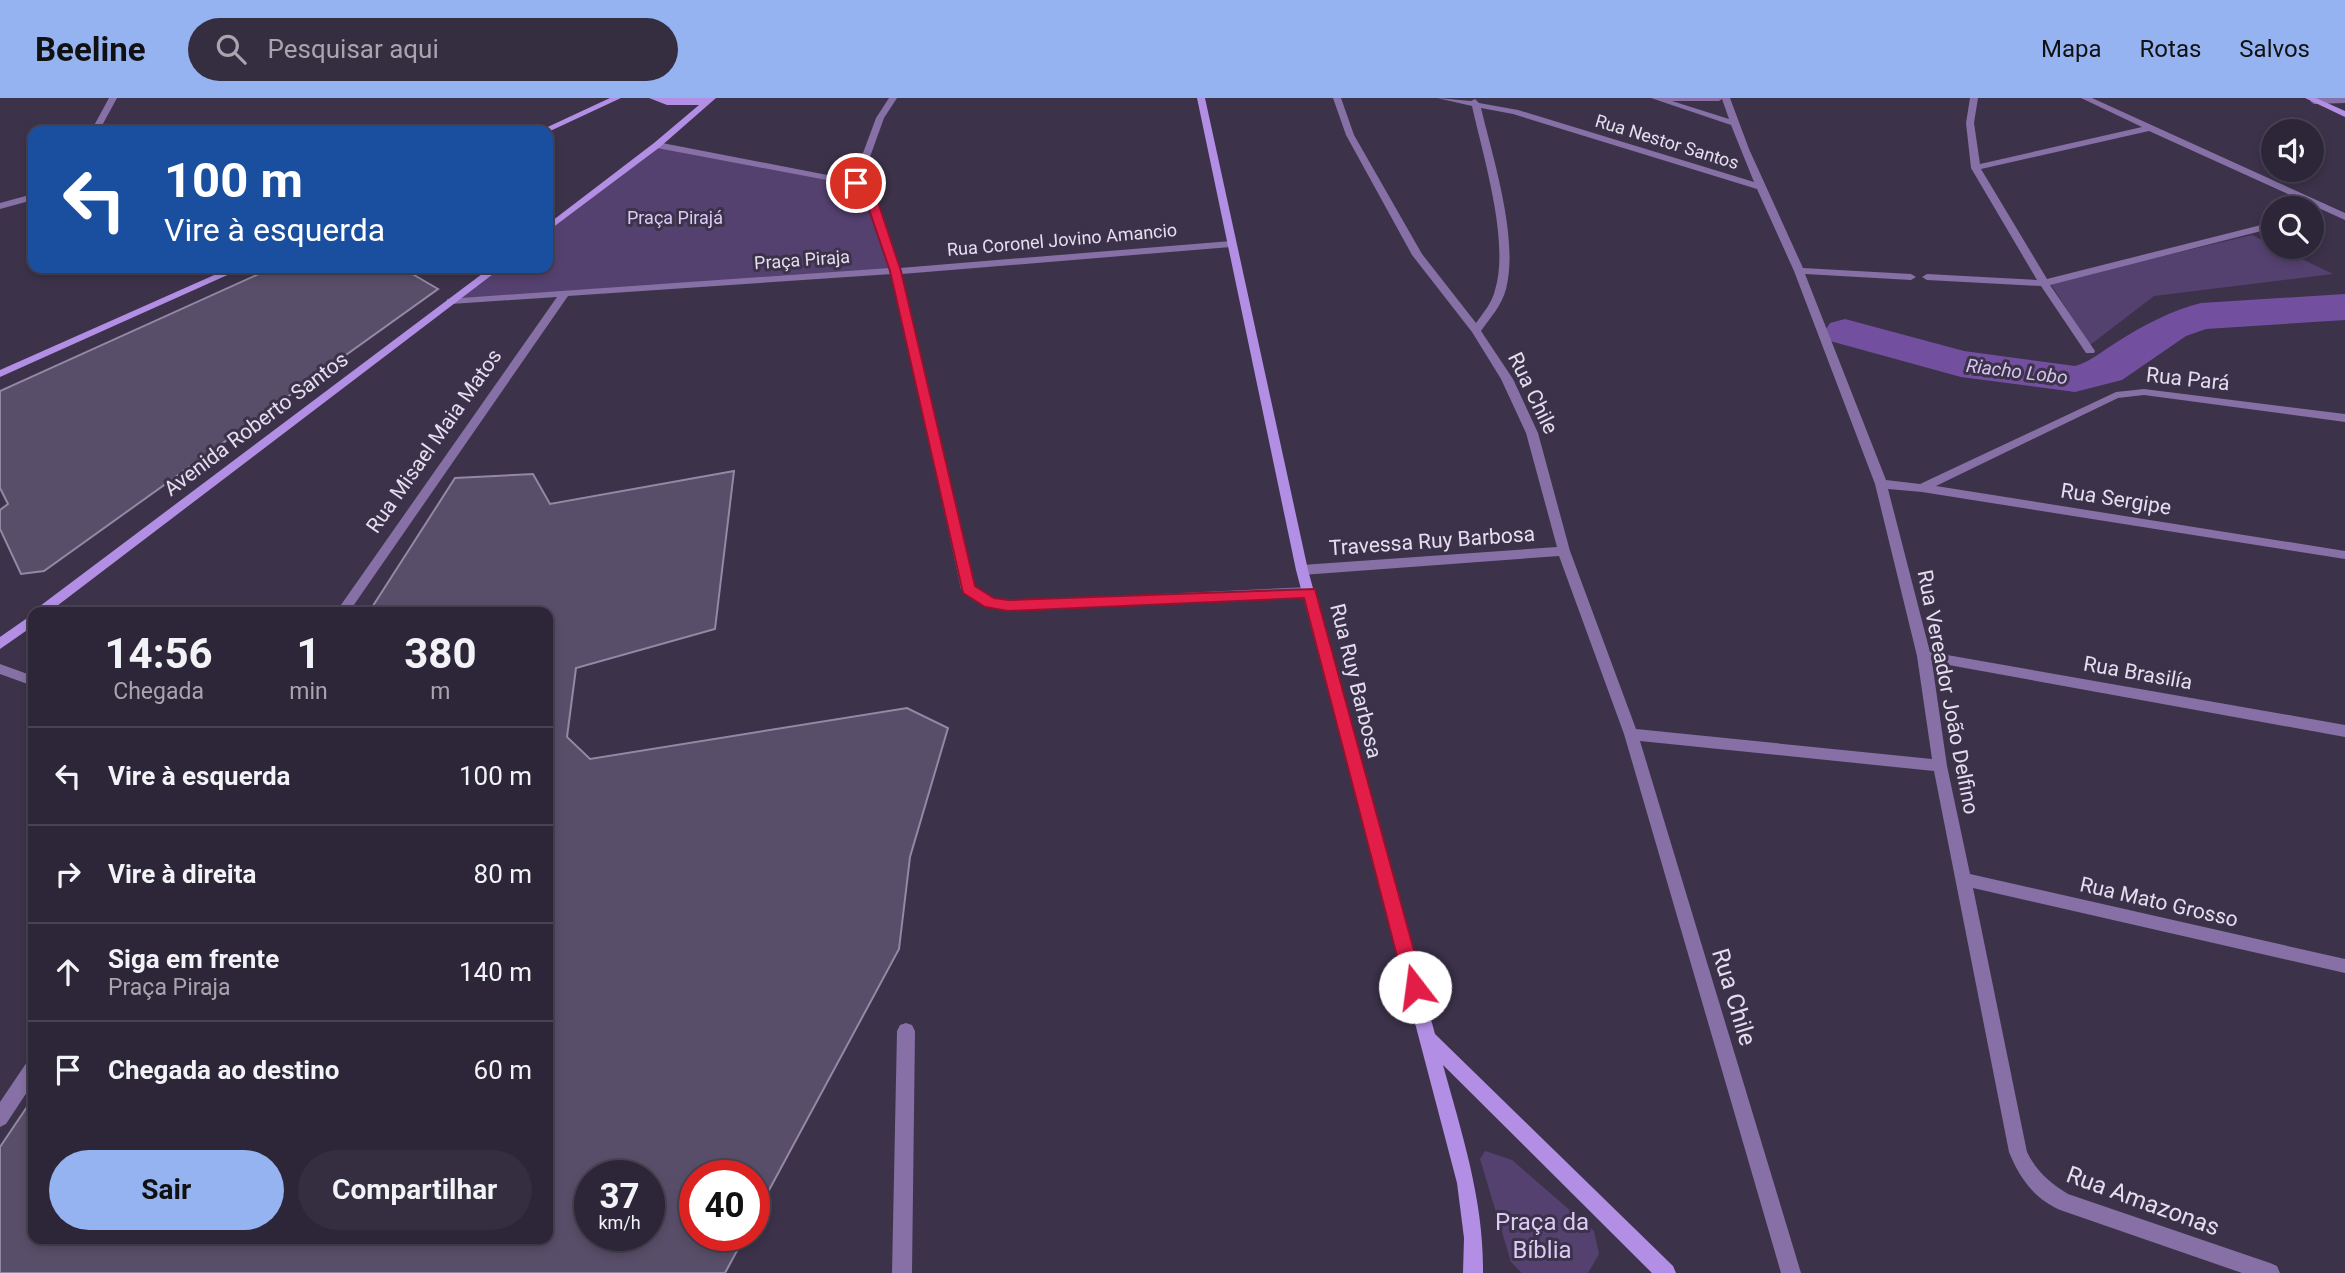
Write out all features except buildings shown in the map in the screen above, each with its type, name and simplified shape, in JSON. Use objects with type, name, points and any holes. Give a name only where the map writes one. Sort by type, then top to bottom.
[{"type":"street","points":[[98,126],[113,98]]},
{"type":"street","points":[[553,127],[617,98]]},
{"type":"street","points":[[653,98],[667,102],[709,100]]},
{"type":"street","points":[[856,183],[880,118],[893,98]]},
{"type":"street","name":"Rua Ruy Barbosa","points":[[1201,98],[1302,570],[1466,1183],[1474,1238],[1473,1273]]},
{"type":"street","name":"Rua Chile","points":[[1337,98],[1350,135],[1417,255],[1476,331],[1507,379],[1532,433],[1564,551],[1631,734],[1791,1273]]},
{"type":"street","name":"Rua Nestor Santos","points":[[1441,98],[1475,102],[1515,112],[1761,187]]},
{"type":"street","points":[[1656,98],[1719,98]]},
{"type":"street","points":[[1656,98],[1733,123]]},
{"type":"street","name":"Rua Vereador João Delfino","points":[[1726,98],[1733,123],[1799,271],[1881,484],[1924,656],[1940,766],[2018,1152]]},
{"type":"street","points":[[1974,98],[1970,123],[1976,168],[2044,283],[2090,351]]},
{"type":"street","points":[[2085,98],[2345,217]]},
{"type":"street","points":[[2311,99],[2345,100]]},
{"type":"street","points":[[2311,99],[2345,114]]},
{"type":"street","points":[[553,224],[657,145],[709,100]]},
{"type":"street","points":[[1475,102],[1491,169],[1506,271],[1501,292],[1476,331]]},
{"type":"street","points":[[1976,168],[2150,128]]},
{"type":"street","points":[[657,145],[856,183],[868,190],[896,271],[968,589],[978,598],[1008,606],[1310,592]]},
{"type":"street","points":[[0,206],[28,198]]},
{"type":"street","points":[[2324,212],[2331,210]]},
{"type":"street","points":[[1927,277],[2044,283],[2261,228]]},
{"type":"street","name":"Rua Coronel Jovino Amancio","points":[[896,271],[1231,244]]},
{"type":"street","name":"Praça Piraja","points":[[452,301],[896,271]]},
{"type":"street","points":[[1799,271],[1911,276]]},
{"type":"street","points":[[0,374],[227,273]]},
{"type":"street","name":"Avenida Roberto Santos","points":[[48,607],[489,273]]},
{"type":"street","name":"Rua Misael Maia Matos","points":[[346,607],[564,295]]},
{"type":"street","name":"Rua Pará","points":[[1922,488],[2123,394],[2144,392],[2345,418]]},
{"type":"street","name":"Rua Sergipe","points":[[1881,484],[1922,488],[2345,555]]},
{"type":"street","name":"Travessa Ruy Barbosa","points":[[1302,570],[1564,551]]},
{"type":"street","points":[[0,644],[28,622]]},
{"type":"street","name":"Rua Brasilía","points":[[1924,656],[2345,731]]},
{"type":"street","points":[[0,669],[28,679]]},
{"type":"street","points":[[1631,734],[1940,766]]},
{"type":"street","name":"Rua Mato Grosso","points":[[1963,879],[2345,966]]},
{"type":"street","points":[[902,1273],[906,1031]]},
{"type":"street","points":[[1429,1040],[1666,1273]]},
{"type":"street","points":[[0,1118],[28,1076]]},
{"type":"street","name":"Rua Amazonas","points":[[2018,1152],[2025,1171],[2039,1187],[2063,1202],[2270,1273]]},
{"type":"green space","name":"Praça Pirajá","points":[[657,145],[856,183],[868,190],[896,271],[451,301],[489,273],[553,273],[553,224]]},
{"type":"green space","points":[[2252,235],[2261,239],[2261,259],[2302,259],[2333,274],[2154,296],[2090,345],[2050,283]]},
{"type":"green space","name":"Praça da Bíblia","points":[[1485,1151],[1512,1160],[1594,1231],[1599,1254],[1588,1273],[1522,1273],[1511,1262],[1480,1159]]},
{"type":"waterway","name":"Riacho Lobo","points":[[1845,332],[1961,364],[2075,379],[2106,371],[2171,327],[2201,316],[2251,315],[2345,307]]},
{"type":"route","points":[[856,183],[868,190],[896,271],[968,589],[978,598],[1008,606],[1310,592],[1350,751],[1415,987]]}]
